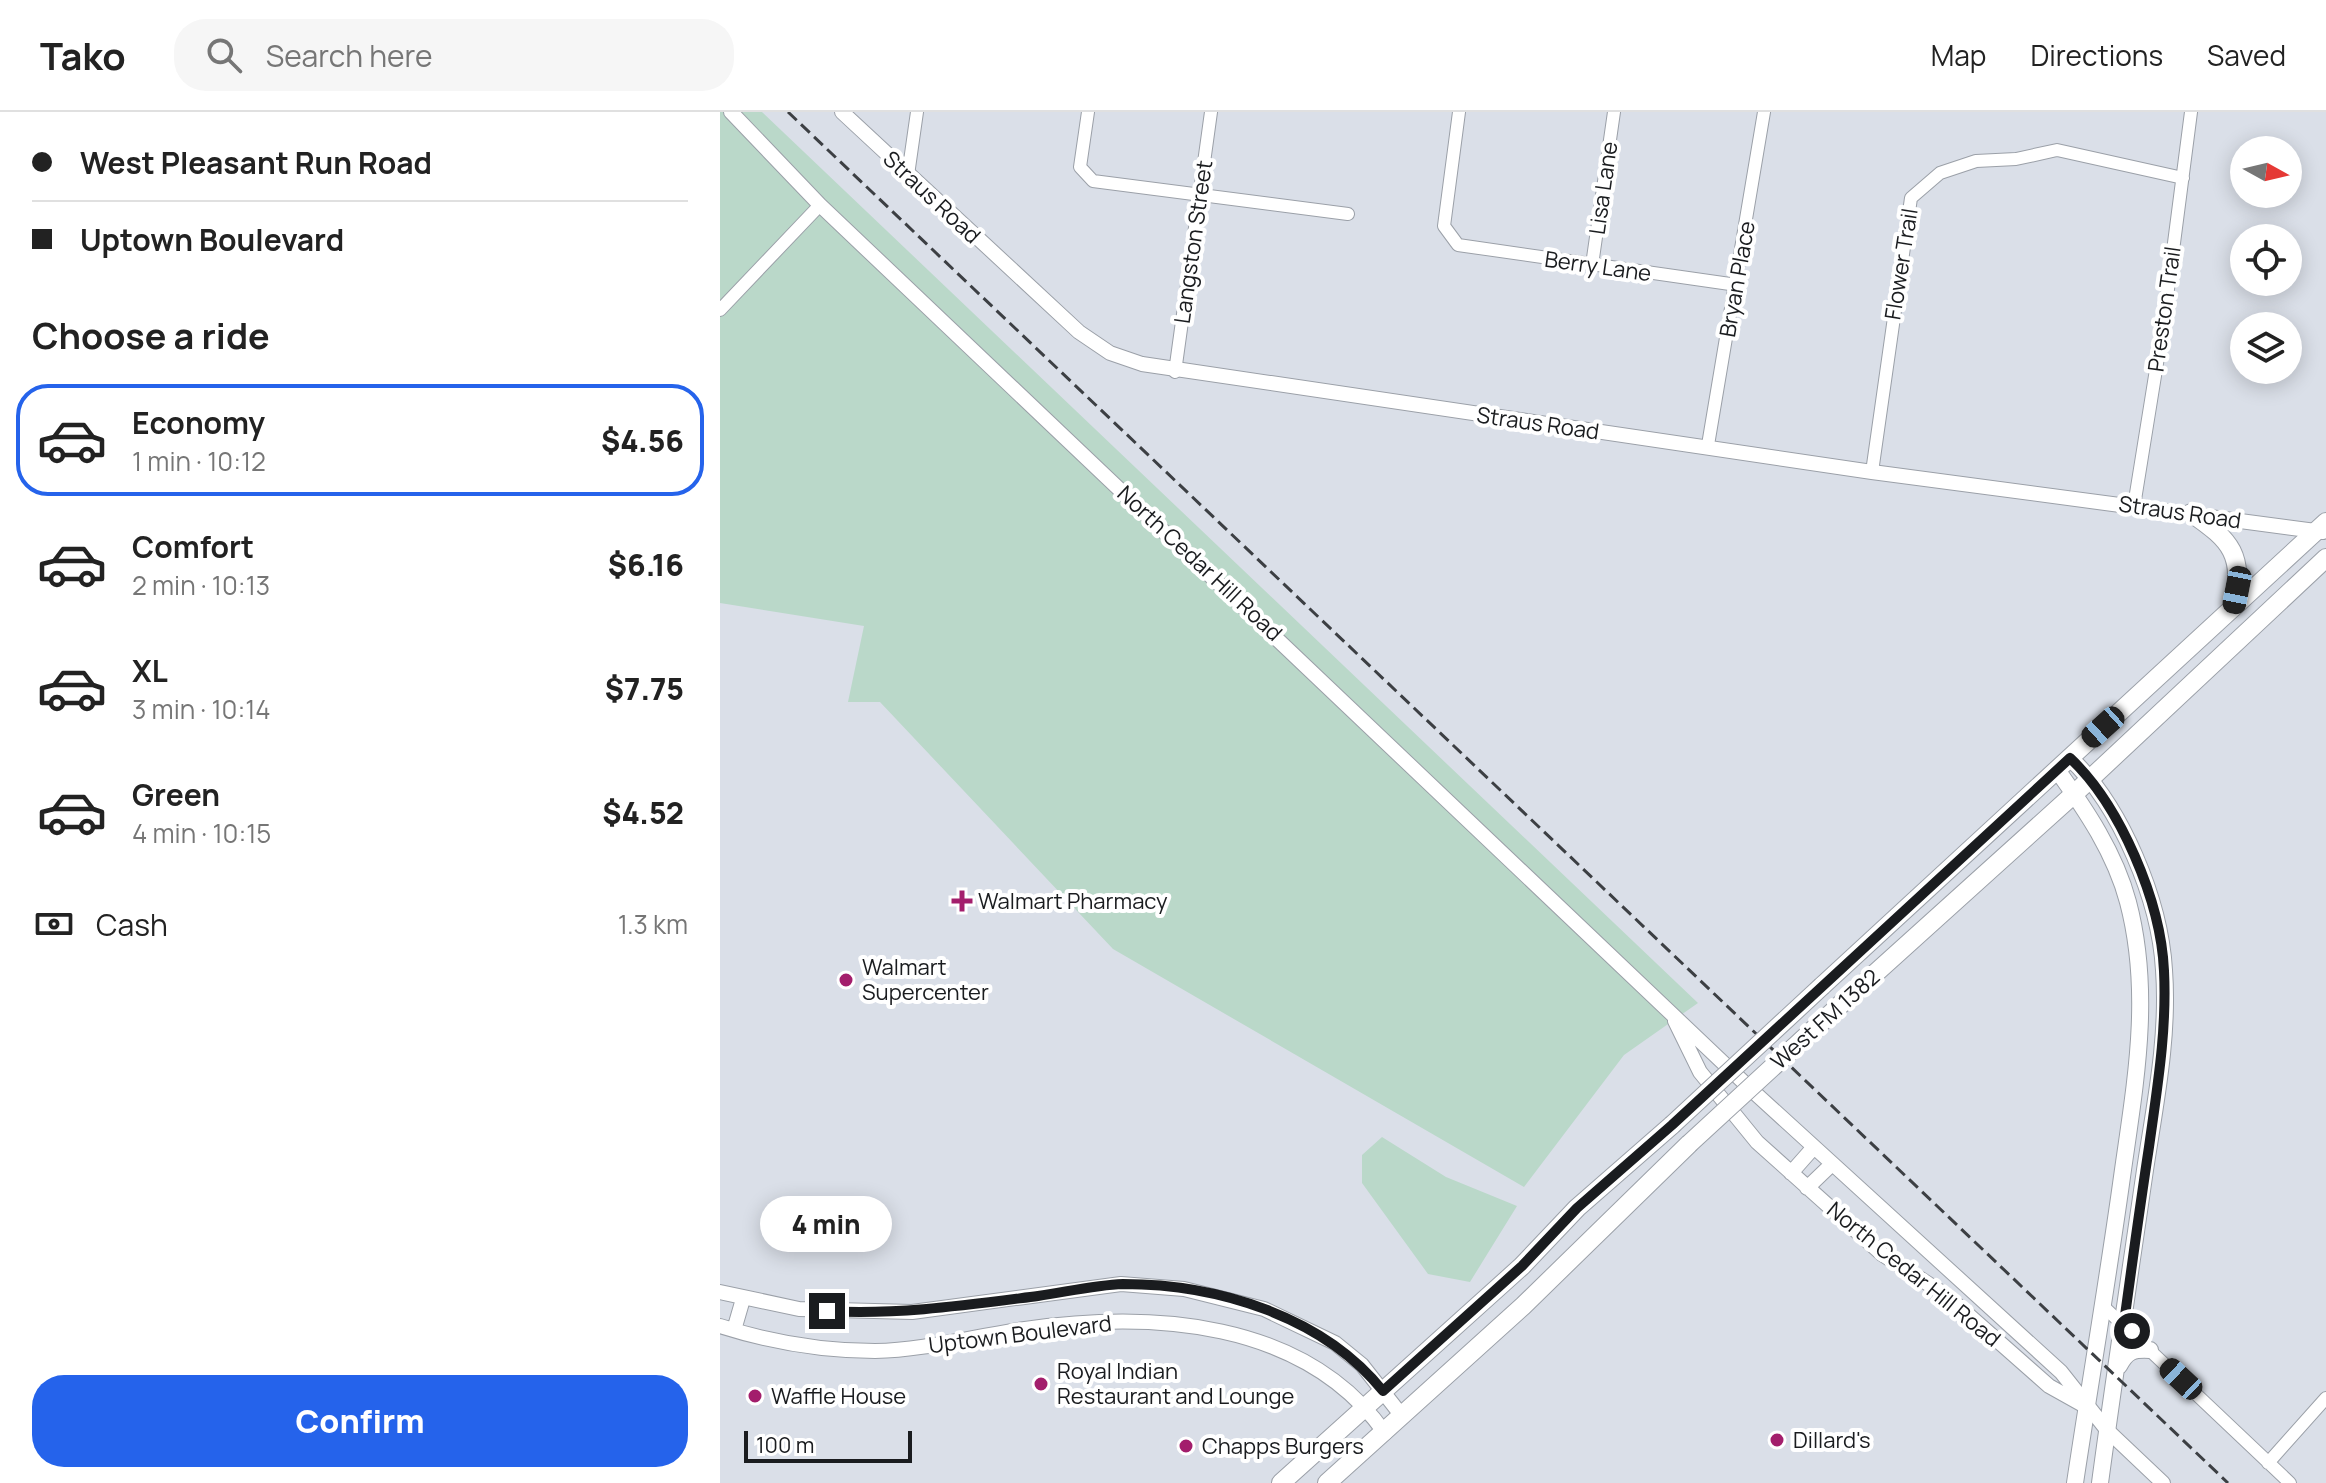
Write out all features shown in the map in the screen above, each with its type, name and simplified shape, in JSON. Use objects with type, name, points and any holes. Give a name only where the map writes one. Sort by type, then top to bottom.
[{"type":"main road","points":[[2191,513],[2220,533],[2235,556],[2238,579],[2234,606]]},
{"type":"main road","name":"West FM 1382","points":[[1281,1483],[1522,1266],[1577,1208],[1672,1125],[2234,606],[2323,528]]},
{"type":"main road","name":"West FM 1382","points":[[1327,1483],[1523,1306],[1689,1144],[2074,794],[2326,558]]},
{"type":"main road","points":[[2063,764],[2091,777],[2122,827],[2147,891],[2164,968],[2164,1042],[2100,1483]]},
{"type":"main road","points":[[2063,764],[2074,794],[2102,837],[2117,871],[2128,902],[2141,973],[2141,1040],[2104,1307],[2075,1483]]},
{"type":"main road","points":[[2114,1375],[2125,1355],[2134,1349],[2150,1350]]},
{"type":"street","name":"North Cedar Hill Road","points":[[731,112],[820,205],[1670,1011],[1832,1164],[2061,1372],[2107,1430],[2163,1483]]},
{"type":"street","name":"Straus Road","points":[[842,112],[1079,332],[1110,353],[1175,372],[1708,445],[1872,472],[2323,528]]},
{"type":"street","points":[[908,175],[917,112]]},
{"type":"street","points":[[1088,112],[1080,167],[1093,181],[1348,214]]},
{"type":"street","name":"Langston Street","points":[[1175,372],[1211,112]]},
{"type":"street","name":"Berry Lane","points":[[1459,112],[1444,226],[1458,245],[1737,285]]},
{"type":"street","name":"Lisa Lane","points":[[1592,265],[1614,112]]},
{"type":"street","name":"Bryan Place","points":[[1708,445],[1764,112]]},
{"type":"street","name":"Preston Trail","points":[[2134,506],[2191,112]]},
{"type":"street","name":"Flower Trail","points":[[1872,472],[1911,198],[1940,173],[1976,161],[2016,159],[2057,150],[2183,178]]},
{"type":"street","points":[[720,310],[820,205]]},
{"type":"street","name":"North Cedar Hill Road","points":[[1670,1011],[1700,1072],[1757,1142],[1882,1254],[1947,1296],[2049,1386],[2086,1407]]},
{"type":"street","points":[[1791,1173],[1814,1147]]},
{"type":"street","points":[[1807,1188],[1832,1164]]},
{"type":"street","name":"Uptown Boulevard","points":[[720,1292],[799,1309],[912,1312],[1121,1284],[1184,1289],[1257,1306],[1300,1324],[1344,1350],[1362,1365],[1402,1416]]},
{"type":"street","points":[[727,1328],[743,1299]]},
{"type":"street","points":[[2104,1307],[2290,1483]]},
{"type":"street","name":"Uptown Boulevard","points":[[727,1328],[788,1344],[876,1351],[1090,1321],[1158,1322],[1216,1329],[1296,1358],[1366,1406],[1385,1433]]},
{"type":"street","points":[[2268,1463],[2326,1398]]},
{"type":"green space","points":[[720,112],[762,112],[1698,1003],[1624,1055],[1524,1187],[1113,949],[880,702],[848,702],[864,626],[720,603]]},
{"type":"green space","points":[[1382,1137],[1446,1177],[1517,1206],[1470,1282],[1428,1274],[1362,1183],[1362,1155]]},
{"type":"railway","points":[[788,112],[2228,1483]]},
{"type":"place","name":"Walmart Pharmacy","points":[[962,901]]},
{"type":"place","name":"Walmart Supercenter","points":[[846,980]]},
{"type":"place","name":"Royal Indian Restaurant and Lounge","points":[[1041,1384]]},
{"type":"place","name":"Waffle House","points":[[755,1396]]},
{"type":"place","name":"Dillard's","points":[[1777,1440]]},
{"type":"place","name":"Chapps Burgers","points":[[1186,1446]]},
{"type":"route","points":[[827,1311],[912,1312],[1121,1284],[1184,1289],[1257,1306],[1300,1324],[1335,1343],[1362,1365],[1383,1391],[1522,1266],[1577,1208],[1672,1125],[2070,758],[2091,777],[2122,827],[2147,891],[2164,968],[2164,1042],[2124,1323],[2132,1331]]}]
